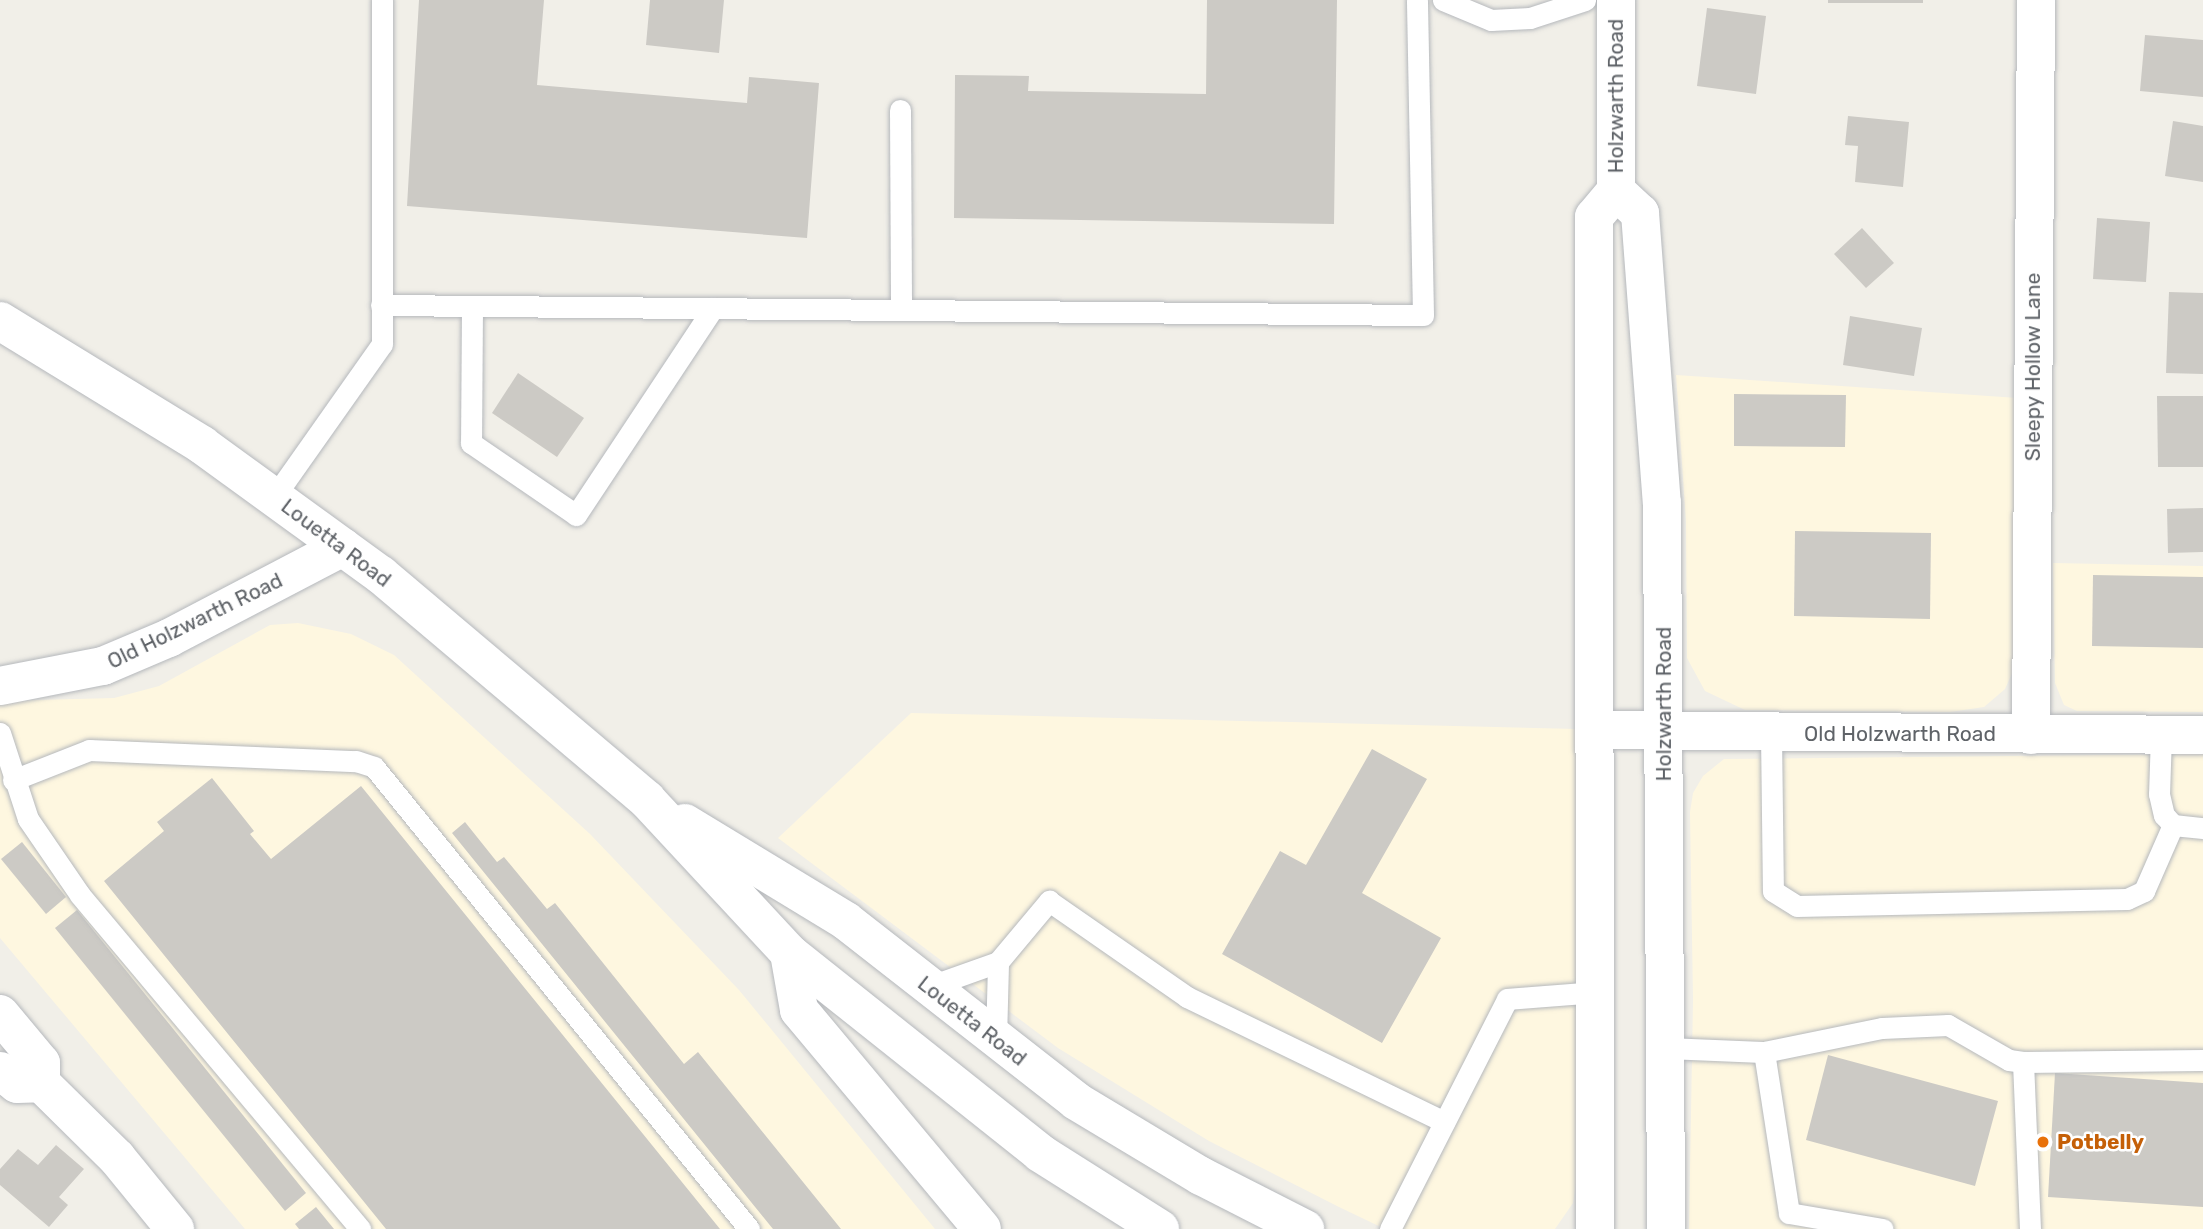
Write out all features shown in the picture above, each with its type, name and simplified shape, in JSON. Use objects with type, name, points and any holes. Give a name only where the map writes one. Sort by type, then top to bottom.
[{"type":"main road","name":"Holzwarth Road","points":[[1589,1219],[1596,992],[1594,217],[1616,191],[1616,0]]},
{"type":"main road","name":"Sleepy Hollow Lane","points":[[2031,735],[2036,0]]},
{"type":"main road","name":"Holzwarth Road","points":[[1616,191],[1640,213],[1662,503],[1666,1229]]},
{"type":"main road","name":"Louetta Road","points":[[0,321],[181,431],[343,547],[647,800],[789,953],[1040,1153],[1160,1229]]},
{"type":"main road","name":"Old Holzwarth Road","points":[[0,686],[103,666],[169,638],[343,547]]},
{"type":"main road","name":"Old Holzwarth Road","points":[[1596,730],[2203,735]]},
{"type":"main road","name":"Louetta Road","points":[[647,800],[846,920],[1076,1101],[1201,1176],[1305,1229]]},
{"type":"main road","points":[[789,953],[799,1010],[982,1229]]},
{"type":"main road","points":[[0,1014],[41,1063],[41,1083],[117,1158],[175,1229]]},
{"type":"main road","points":[[0,1071],[17,1084],[41,1083]]},
{"type":"lane","points":[[274,497],[382,344],[382,0]]},
{"type":"lane","points":[[382,305],[1423,315],[1417,0]]},
{"type":"lane","points":[[1443,0],[1491,20],[1530,18],[1585,0]]},
{"type":"lane","points":[[900,110],[901,310]]},
{"type":"lane","points":[[472,306],[471,443],[576,515],[713,308]]},
{"type":"lane","points":[[0,733],[13,780],[28,819],[80,895],[360,1229]]},
{"type":"lane","points":[[1770,733],[1773,891],[1797,906],[2127,899],[2144,891],[2174,825]]},
{"type":"lane","points":[[2161,735],[2159,794],[2164,815],[2174,825],[2203,828]]},
{"type":"lane","points":[[13,780],[89,750],[356,761],[374,767],[748,1229]]},
{"type":"lane","points":[[928,987],[998,962],[1049,901],[1187,997],[1444,1122]]},
{"type":"lane","points":[[996,1040],[998,962]]},
{"type":"lane","points":[[1390,1229],[1507,999],[1596,992]]},
{"type":"lane","points":[[1665,1048],[1764,1052],[1882,1028],[1948,1025],[2009,1060],[2023,1062],[2203,1060]]},
{"type":"lane","points":[[1764,1052],[1789,1213],[1883,1229]]},
{"type":"lane","points":[[2023,1062],[2030,1229]]},
{"type":"shaded area","points":[[1676,375],[2018,398],[2016,664],[2005,689],[1984,707],[1950,712],[1745,710],[1705,691],[1687,658],[1686,522]]},
{"type":"shaded area","points":[[2053,563],[2203,566],[2203,712],[2077,711],[2064,705],[2055,683]]},
{"type":"shaded area","points":[[298,623],[351,634],[394,655],[590,834],[739,990],[935,1229],[245,1229],[0,938],[0,701],[114,698],[159,686],[270,625]]},
{"type":"shaded area","points":[[911,713],[1577,729],[1579,1163],[1573,1203],[1555,1229],[1385,1229],[1339,1207],[1209,1141],[1058,1048],[778,838]]},
{"type":"shaded area","points":[[2203,754],[2203,1229],[1689,1229],[1693,1000],[1690,812],[1693,793],[1703,776],[1724,759]]},
{"type":"building","points":[[419,0],[544,0],[537,85],[747,103],[749,77],[819,83],[807,238],[407,206]]},
{"type":"building","points":[[650,0],[724,0],[719,53],[646,45]]},
{"type":"building","points":[[1207,0],[1337,0],[1334,224],[954,218],[955,75],[1029,76],[1028,91],[1206,94]]},
{"type":"building","points":[[1828,0],[1923,0],[1923,3],[1828,3]]},
{"type":"building","points":[[1707,8],[1766,16],[1756,94],[1697,86]]},
{"type":"building","points":[[2145,35],[2203,40],[2203,97],[2140,91]]},
{"type":"building","points":[[1848,116],[1909,122],[1903,187],[1855,182],[1858,146],[1845,145]]},
{"type":"building","points":[[2173,121],[2203,126],[2203,182],[2165,176]]},
{"type":"building","points":[[2097,218],[2150,222],[2146,282],[2093,279]]},
{"type":"building","points":[[1862,228],[1894,263],[1866,288],[1834,254]]},
{"type":"building","points":[[2169,292],[2203,293],[2203,374],[2166,373]]},
{"type":"building","points":[[1850,316],[1922,328],[1914,376],[1843,365]]},
{"type":"building","points":[[518,373],[584,418],[557,457],[492,413]]},
{"type":"building","points":[[1734,394],[1846,395],[1845,447],[1734,446]]},
{"type":"building","points":[[2157,396],[2203,396],[2203,467],[2158,467]]},
{"type":"building","points":[[2203,508],[2203,552],[2168,553],[2167,509]]},
{"type":"building","points":[[1795,531],[1931,533],[1930,619],[1794,616]]},
{"type":"building","points":[[2093,575],[2203,577],[2203,648],[2092,646]]},
{"type":"building","points":[[1372,749],[1427,779],[1362,893],[1441,938],[1382,1043],[1222,954],[1280,851],[1306,865]]},
{"type":"building","points":[[212,778],[254,831],[250,834],[271,859],[361,786],[720,1229],[386,1229],[104,881],[164,831],[157,822]]},
{"type":"building","points":[[465,822],[497,862],[504,857],[547,909],[555,903],[684,1064],[698,1052],[841,1229],[773,1229],[452,833]]},
{"type":"building","points":[[22,842],[66,897],[46,914],[1,859]]},
{"type":"building","points":[[77,910],[306,1193],[285,1211],[55,928]]},
{"type":"building","points":[[1828,1055],[1998,1101],[1975,1186],[1806,1140]]},
{"type":"building","points":[[2055,1073],[2203,1083],[2203,1207],[2048,1197]]},
{"type":"building","points":[[56,1145],[84,1169],[59,1197],[68,1205],[49,1227],[0,1185],[0,1169],[18,1149],[38,1165]]},
{"type":"building","points":[[316,1207],[334,1229],[299,1229],[295,1224]]},
{"type":"place","name":"Potbelly","points":[[2043,1142]]}]
